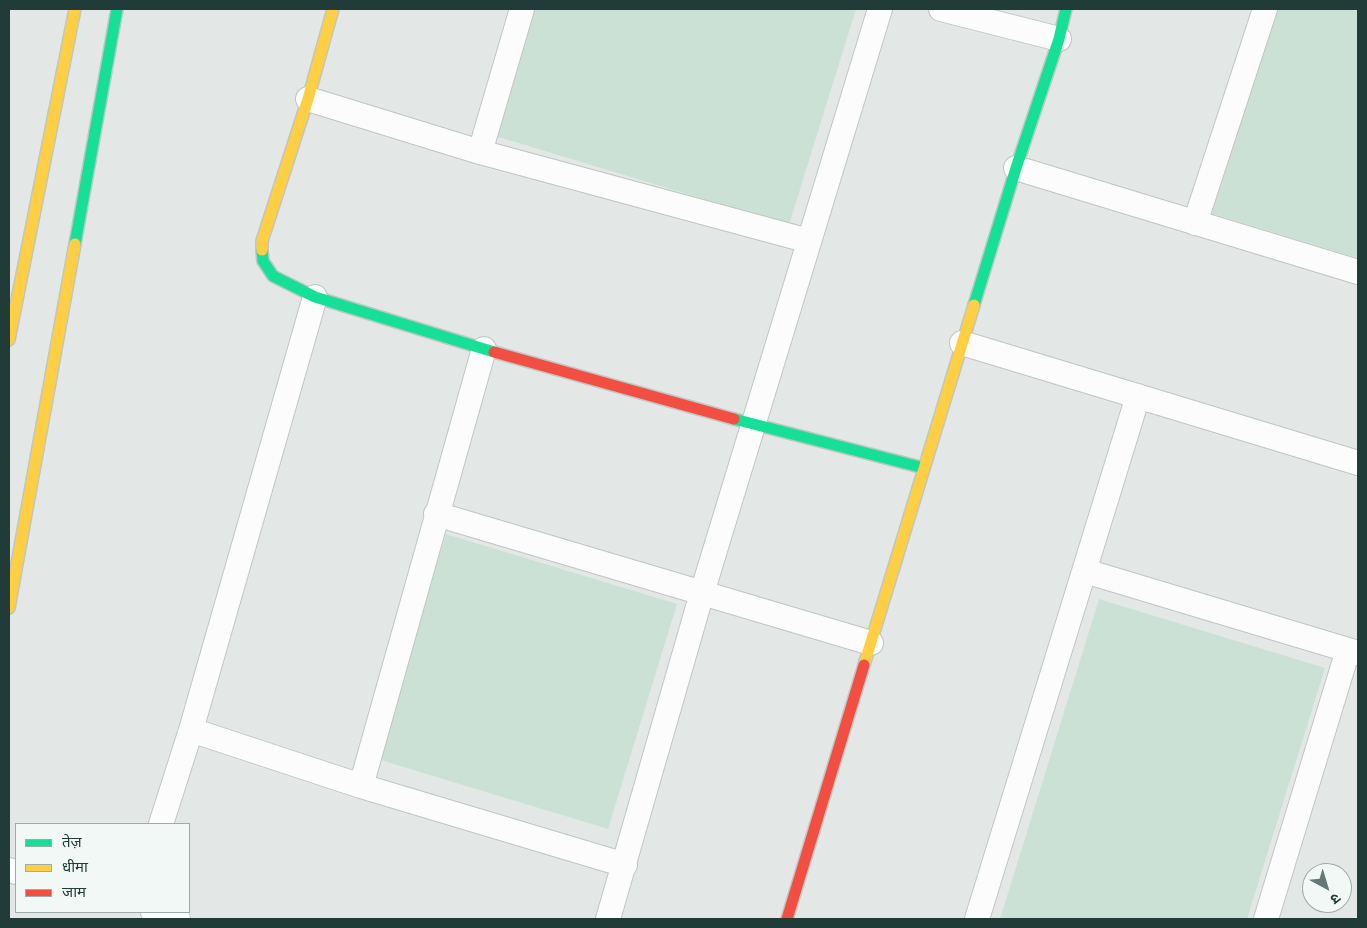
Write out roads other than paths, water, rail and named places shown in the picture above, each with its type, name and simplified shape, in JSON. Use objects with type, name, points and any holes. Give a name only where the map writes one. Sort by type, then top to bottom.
[{"type":"street","points":[[9,340],[74,9]]},
{"type":"street","points":[[9,608],[116,9]]},
{"type":"street","points":[[333,9],[308,99],[262,240],[263,261],[272,276],[315,296],[484,349],[754,424],[924,468]]},
{"type":"street","points":[[480,152],[522,9]]},
{"type":"street","points":[[608,919],[702,593],[880,9]]},
{"type":"street","points":[[941,9],[1059,39]]},
{"type":"street","points":[[787,919],[1016,168],[1059,39],[1066,9]]},
{"type":"street","points":[[1195,222],[1265,9]]},
{"type":"street","points":[[308,99],[480,152],[809,241]]},
{"type":"street","points":[[1016,168],[1358,272]]},
{"type":"street","points":[[161,823],[191,730],[315,296]]},
{"type":"street","points":[[962,343],[1358,463]]},
{"type":"street","points":[[360,786],[484,349]]},
{"type":"street","points":[[977,919],[1138,396]]},
{"type":"street","points":[[436,514],[871,643]]},
{"type":"street","points":[[1085,570],[1353,652],[1266,919]]},
{"type":"street","points":[[191,730],[360,786],[625,865]]},
{"type":"street","points":[[157,913],[178,919]]}]
